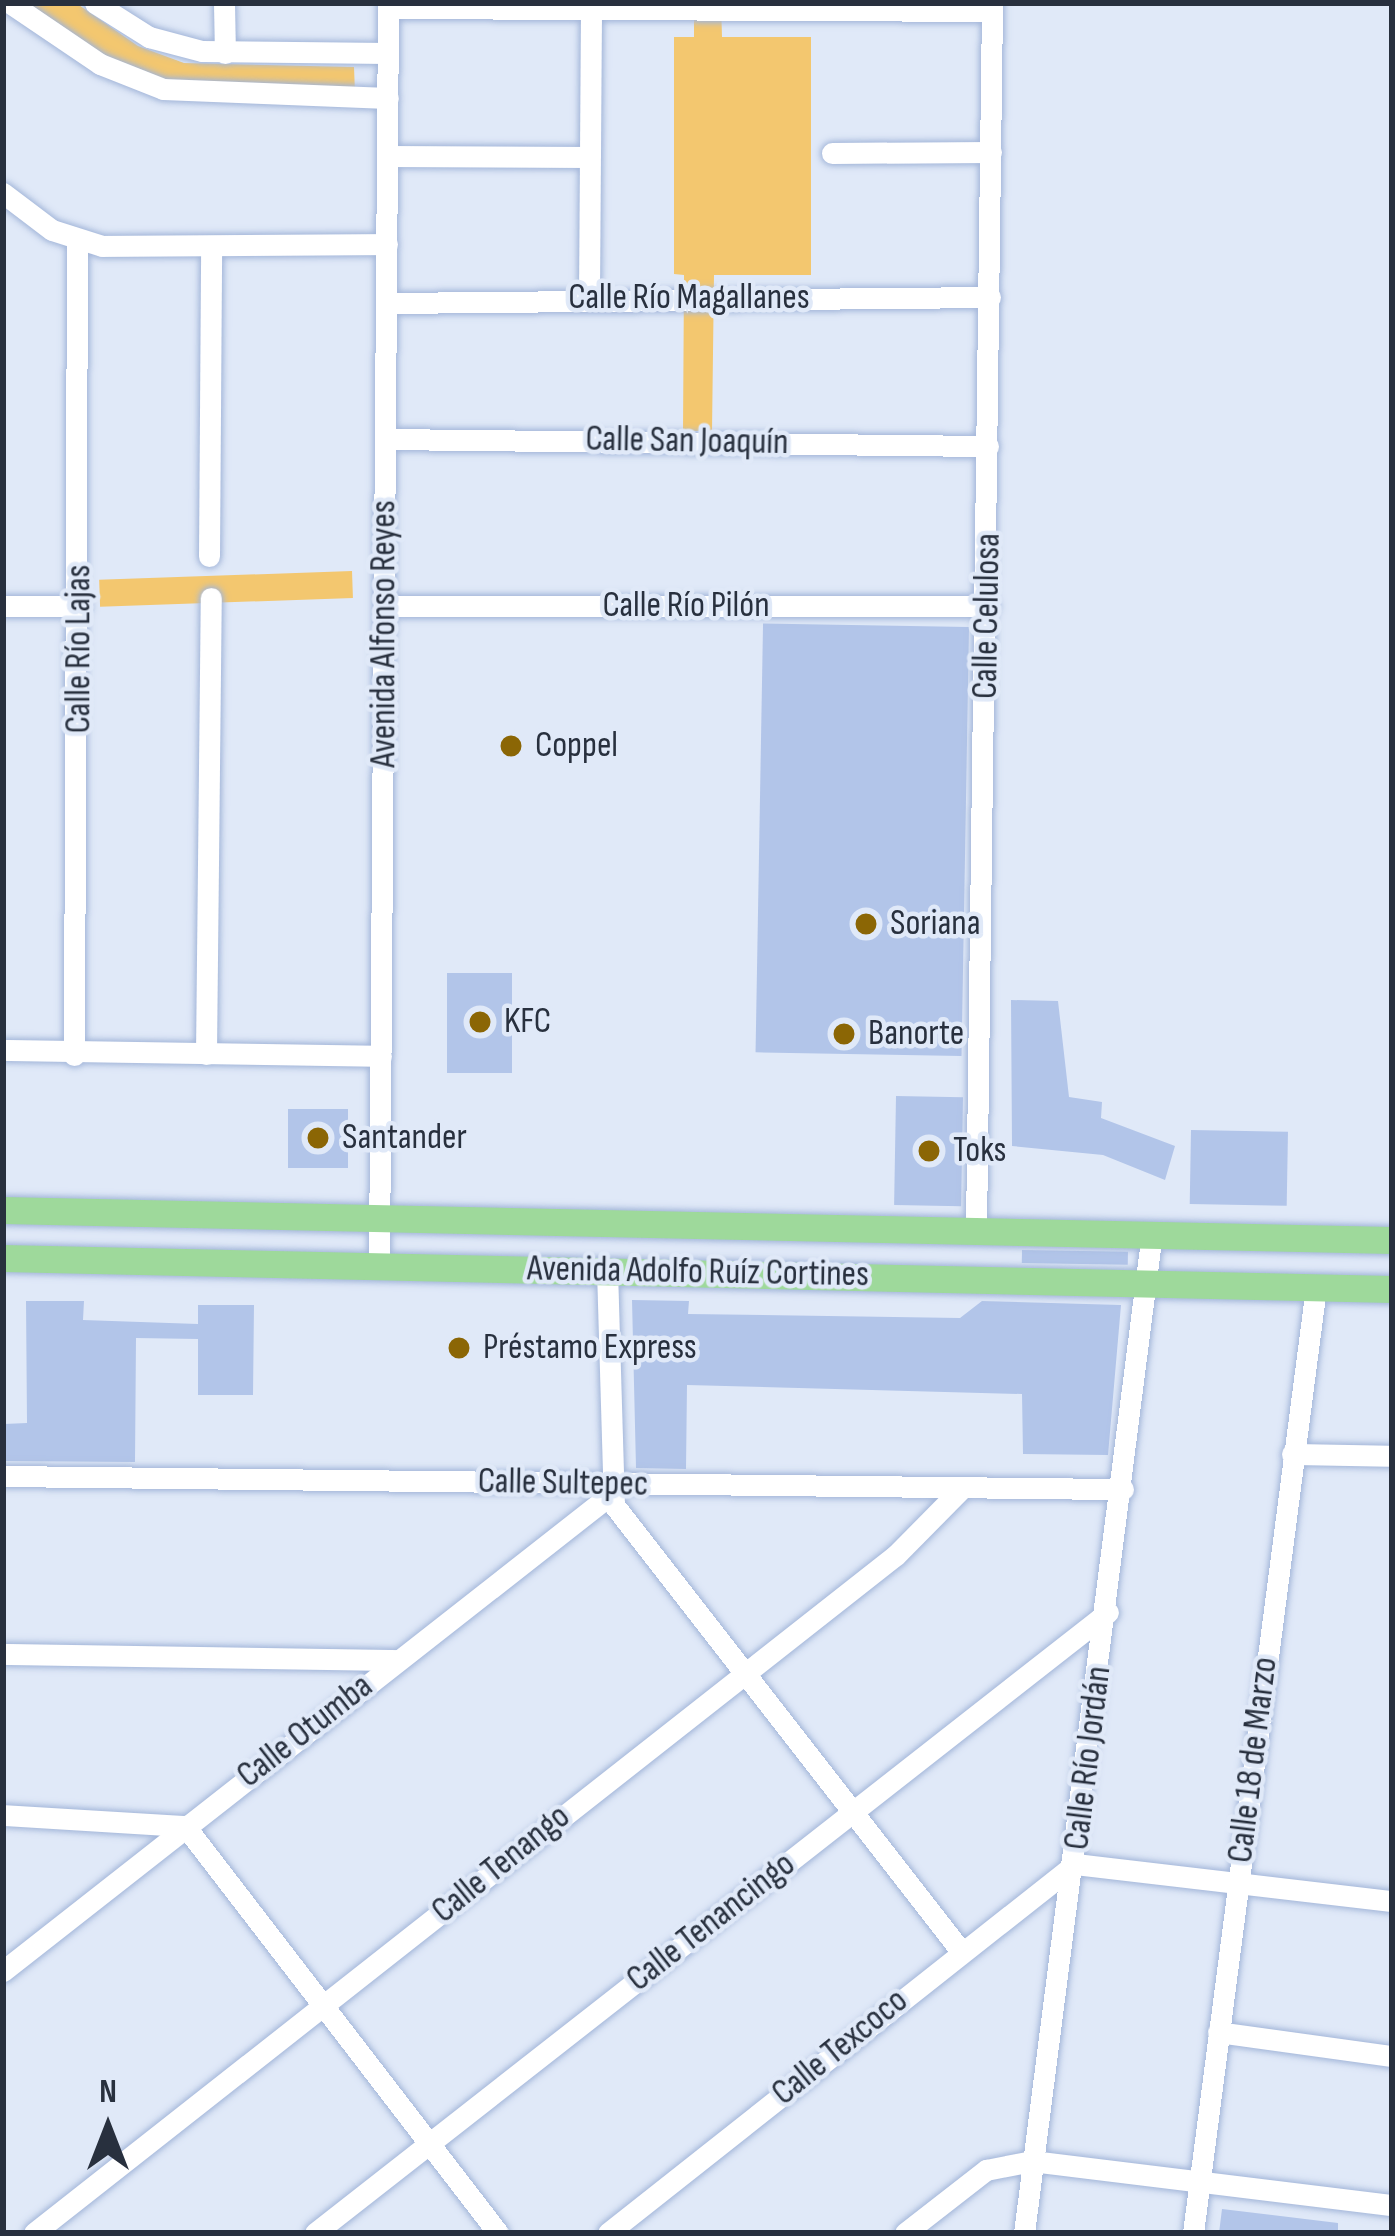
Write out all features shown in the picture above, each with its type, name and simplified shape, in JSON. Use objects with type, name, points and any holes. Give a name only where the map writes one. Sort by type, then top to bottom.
[{"type":"main road","name":"Avenida Adolfo Ruíz Cortines","points":[[3,1210],[1392,1240]]},
{"type":"main road","name":"Avenida Adolfo Ruíz Cortines","points":[[4,1258],[1392,1289]]},
{"type":"street","points":[[10,3],[100,64],[163,89],[388,98]]},
{"type":"street","points":[[95,3],[127,25],[225,53],[388,53]]},
{"type":"street","points":[[224,3],[225,53]]},
{"type":"street","points":[[388,6],[992,7]]},
{"type":"street","name":"Avenida Alfonso Reyes","points":[[379,1264],[388,6]]},
{"type":"street","name":"Calle Celulosa","points":[[976,1228],[988,607],[992,7]]},
{"type":"street","points":[[590,297],[591,8]]},
{"type":"street","points":[[832,153],[991,152]]},
{"type":"street","points":[[387,156],[589,157]]},
{"type":"street","points":[[3,193],[77,242],[387,244]]},
{"type":"street","name":"Calle Río Lajas","points":[[74,1055],[80,607],[77,242]]},
{"type":"street","points":[[209,556],[211,246]]},
{"type":"street","name":"Calle Río Magallanes","points":[[388,303],[590,297],[989,297]]},
{"type":"street","name":"Calle San Joaquín","points":[[386,439],[988,446]]},
{"type":"street","points":[[206,1054],[211,598]]},
{"type":"street","name":"Calle Río Pilón","points":[[385,605],[988,607]]},
{"type":"street","points":[[3,606],[80,607]]},
{"type":"street","points":[[3,1050],[74,1055],[381,1056]]},
{"type":"street","name":"Calle Río Jordán","points":[[1024,2233],[1124,1489],[1152,1233]]},
{"type":"street","points":[[3,1268],[4,1258]]},
{"type":"street","points":[[607,1270],[609,1489],[741,1670],[960,1950]]},
{"type":"street","name":"Calle 18 de Marzo","points":[[1193,2233],[1316,1287]]},
{"type":"street","points":[[1292,1454],[1392,1456]]},
{"type":"street","name":"Calle Sultepec","points":[[3,1476],[609,1489],[1124,1489]]},
{"type":"street","name":"Calle Otumba","points":[[3,1971],[609,1489]]},
{"type":"street","name":"Calle Tenango","points":[[34,2233],[321,2010],[741,1670],[896,1555],[961,1489]]},
{"type":"street","name":"Calle Tenancingo","points":[[315,2233],[1108,1612]]},
{"type":"street","points":[[3,1654],[396,1660]]},
{"type":"street","points":[[3,1815],[185,1826],[321,2010],[498,2233]]},
{"type":"street","points":[[1075,1864],[1392,1901]]},
{"type":"street","name":"Calle Texcoco","points":[[608,2233],[960,1950],[1075,1864]]},
{"type":"street","points":[[1218,2032],[1392,2056]]},
{"type":"street","points":[[905,2233],[986,2170],[1032,2161],[1392,2205]]},
{"type":"shaded area","points":[[16,3],[76,3],[138,46],[184,63],[354,67],[355,93],[187,89],[131,72]]},
{"type":"shaded area","points":[[694,3],[721,3],[722,37],[811,37],[811,275],[714,275],[712,431],[683,431],[684,275],[674,274],[674,37],[694,37]]},
{"type":"shaded area","points":[[352,571],[353,598],[100,607],[99,580]]},
{"type":"building","name":"Soriana","points":[[763,623],[969,627],[962,1056],[756,1052]]},
{"type":"building","name":"KFC","points":[[447,973],[512,973],[512,1073],[447,1073]]},
{"type":"building","points":[[1011,1000],[1058,1001],[1069,1097],[1102,1102],[1101,1118],[1175,1146],[1165,1180],[1103,1155],[1012,1146]]},
{"type":"building","name":"Toks","points":[[896,1096],[963,1097],[961,1206],[894,1205]]},
{"type":"building","name":"Santander","points":[[288,1109],[348,1109],[348,1168],[288,1168]]},
{"type":"building","points":[[1191,1130],[1288,1132],[1287,1206],[1190,1204]]},
{"type":"building","points":[[1022,1250],[1128,1252],[1128,1265],[1022,1263]]},
{"type":"building","points":[[632,1300],[689,1301],[688,1314],[960,1318],[982,1301],[1121,1305],[1108,1455],[1023,1454],[1022,1394],[687,1385],[686,1469],[636,1468]]},
{"type":"building","points":[[26,1301],[84,1301],[83,1320],[198,1324],[198,1305],[254,1305],[253,1395],[198,1395],[198,1339],[136,1338],[135,1462],[6,1461],[4,1424],[27,1423]]},
{"type":"building","points":[[1222,2209],[1338,2223],[1338,2233],[1219,2233]]},
{"type":"place","name":"Coppel","points":[[511,746]]},
{"type":"place","name":"Soriana","points":[[866,924]]},
{"type":"place","name":"KFC","points":[[480,1022]]},
{"type":"place","name":"Banorte","points":[[844,1034]]},
{"type":"place","name":"Santander","points":[[318,1138]]},
{"type":"place","name":"Toks","points":[[929,1151]]},
{"type":"place","name":"Préstamo Express","points":[[459,1348]]}]
